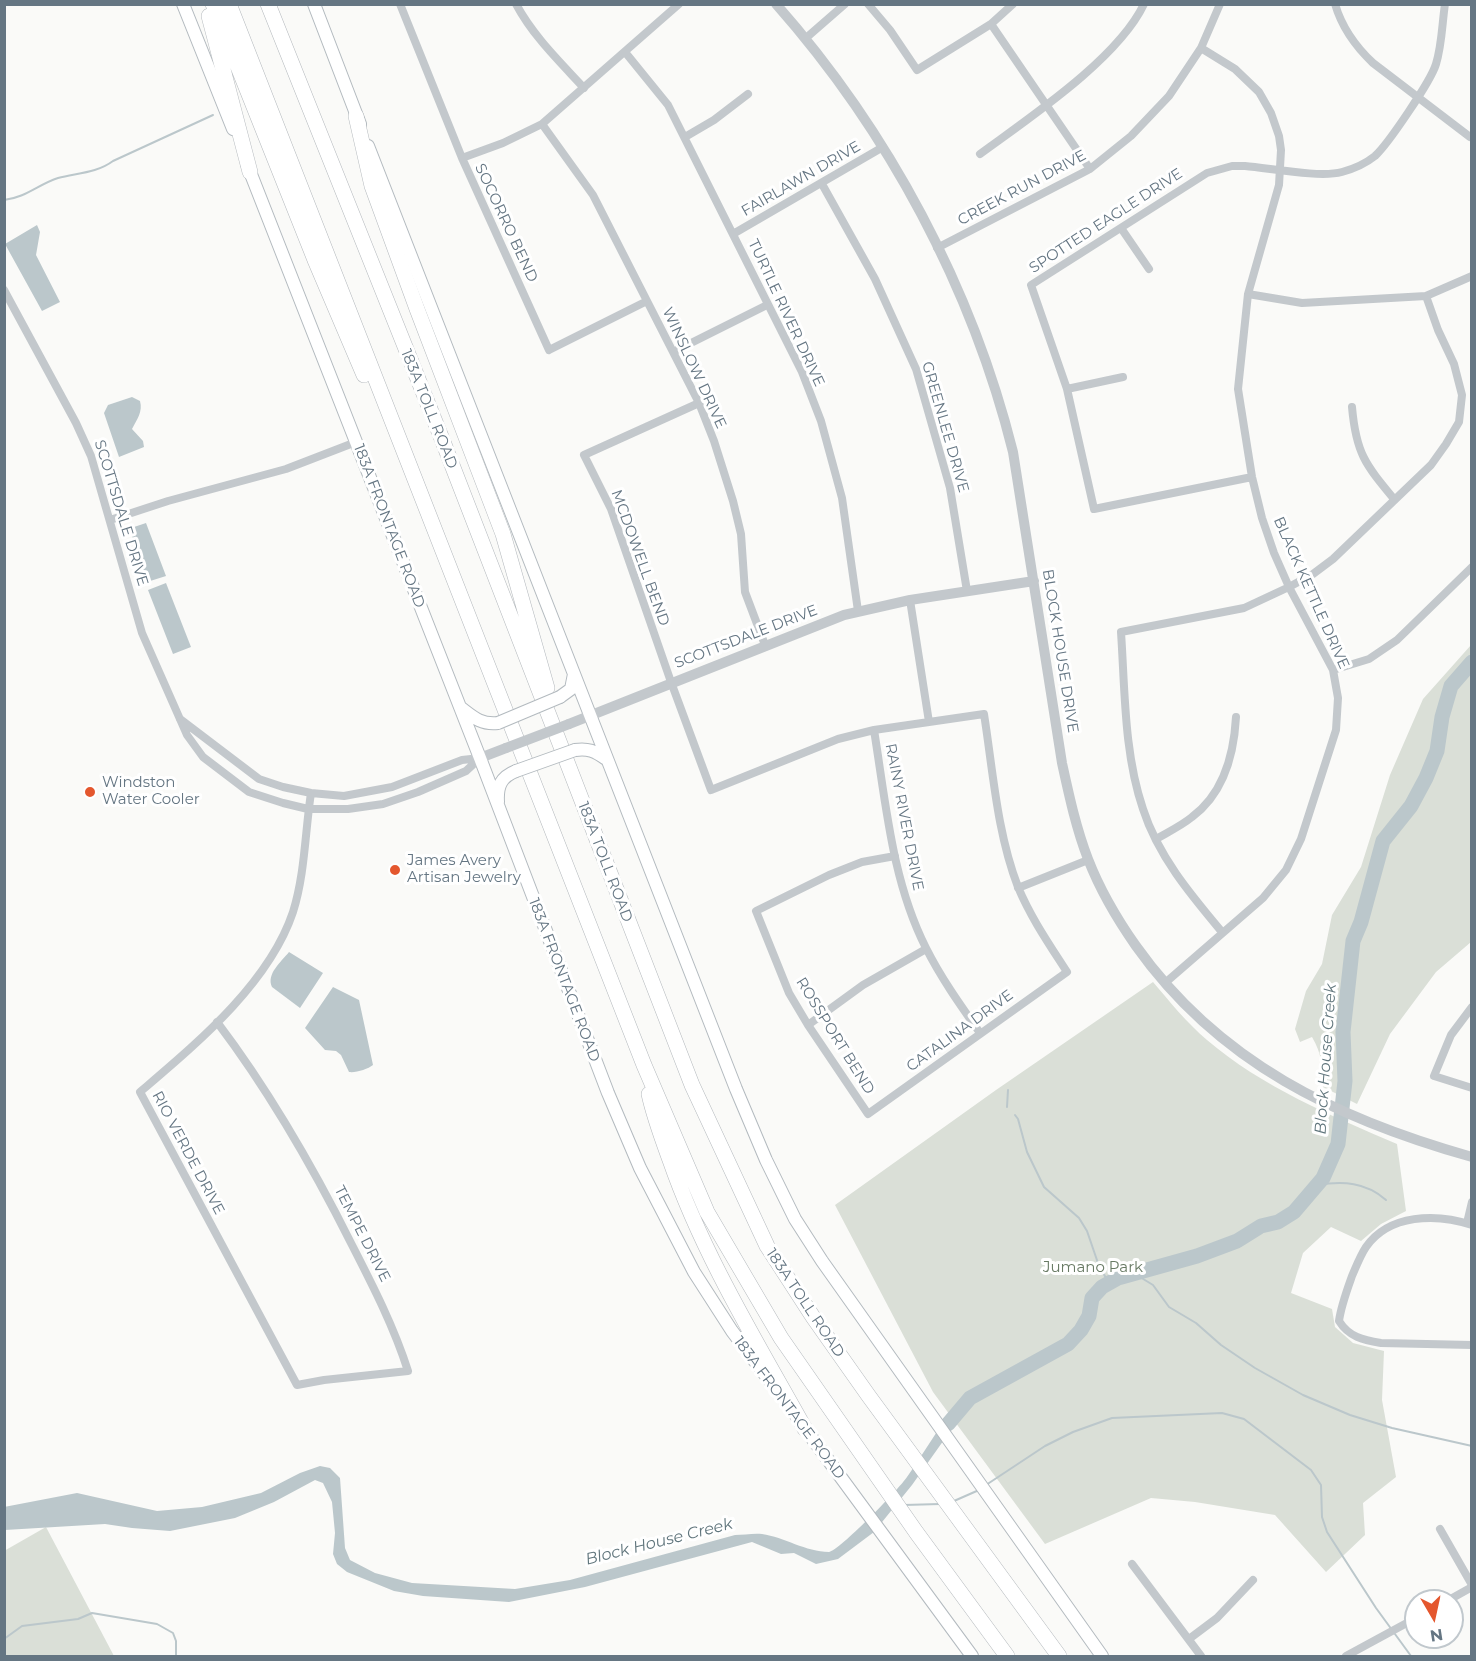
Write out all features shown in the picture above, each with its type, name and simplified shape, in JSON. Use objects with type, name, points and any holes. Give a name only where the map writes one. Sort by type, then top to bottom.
[{"type":"highway","points":[[206,4],[250,172]]},
{"type":"highway","points":[[213,4],[315,260],[373,397],[400,460],[429,513]]},
{"type":"highway","points":[[229,4],[644,1065],[707,1212],[781,1338],[1007,1656]]},
{"type":"highway","name":"183A TOLL ROAD","points":[[268,4],[442,439],[692,1085],[766,1246],[813,1317],[1059,1656]]},
{"type":"highway","points":[[356,116],[372,186],[503,534],[571,775]]},
{"type":"highway","points":[[644,1065],[653,1112],[675,1175],[709,1252],[733,1300],[805,1428]]},
{"type":"main road","name":"183A FRONTAGE ROAD","points":[[183,4],[480,759],[608,1093],[640,1168],[694,1272],[718,1309],[972,1656]]},
{"type":"main road","points":[[314,4],[589,714],[766,1160],[795,1219],[842,1289],[1102,1656]]},
{"type":"main road","points":[[459,706],[480,722],[498,723],[560,698],[571,689],[574,671]]},
{"type":"main road","points":[[499,809],[500,784],[508,774],[585,748],[607,760]]},
{"type":"street","name":"SOCORRO BEND","points":[[400,4],[462,158],[549,350],[647,301]]},
{"type":"street","points":[[516,4],[522,16],[584,88]]},
{"type":"street","points":[[462,158],[503,143],[542,124],[679,4]]},
{"type":"street","name":"BLOCK HOUSE DRIVE","points":[[776,4],[847,92],[883,147],[937,248],[986,361],[1013,452],[1062,763],[1072,811],[1088,860],[1124,929],[1178,999],[1220,1038],[1278,1077],[1351,1116],[1395,1134],[1472,1156]]},
{"type":"street","points":[[806,39],[845,4]]},
{"type":"street","points":[[868,4],[890,30],[917,70],[992,24],[1013,4]]},
{"type":"street","points":[[980,154],[1047,105],[1109,51],[1139,14],[1144,4]]},
{"type":"street","name":"CREEK RUN DRIVE","points":[[937,248],[1090,169],[1131,136],[1169,96],[1201,48],[1220,4]]},
{"type":"street","points":[[1335,4],[1344,26],[1360,51],[1470,137]]},
{"type":"street","name":"SPOTTED EAGLE DRIVE","points":[[1252,477],[1094,509],[1067,389],[1031,285],[1207,173],[1232,166],[1245,166],[1325,174],[1340,173],[1376,155],[1428,84],[1436,65],[1445,4]]},
{"type":"street","points":[[992,24],[1090,169]]},
{"type":"street","name":"BLACK KETTLE DRIVE","points":[[1165,983],[1263,898],[1286,870],[1301,839],[1336,730],[1338,698],[1333,670],[1289,587],[1265,527],[1252,477],[1238,389],[1248,294],[1279,185],[1279,136],[1266,102],[1248,81],[1235,69],[1201,48]]},
{"type":"street","name":"TURTLE RIVER DRIVE","points":[[625,52],[668,105],[801,372],[821,421],[842,498],[858,611]]},
{"type":"street","points":[[685,137],[714,120],[748,94]]},
{"type":"street","name":"WINSLOW DRIVE","points":[[542,124],[593,195],[699,403],[733,501],[741,534],[745,592],[765,645]]},
{"type":"street","name":"FAIRLAWN DRIVE","points":[[733,234],[883,147]]},
{"type":"street","name":"GREENLEE DRIVE","points":[[822,184],[875,279],[916,369],[950,488],[966,591]]},
{"type":"street","points":[[1121,228],[1149,269]]},
{"type":"street","points":[[1248,294],[1302,303],[1425,296],[1472,276]]},
{"type":"street","name":"SCOTTSDALE DRIVE","points":[[4,290],[91,456],[142,633],[187,735],[202,757],[249,792],[283,804],[308,809],[348,809],[383,804],[418,792],[466,771],[480,759],[589,714],[858,611],[910,600],[1034,581]]},
{"type":"street","points":[[1222,932],[1187,890],[1156,839],[1143,811],[1133,774],[1121,632],[1244,608],[1289,587],[1313,574],[1333,559],[1431,465],[1459,422],[1462,395],[1454,364],[1425,296]]},
{"type":"street","points":[[673,352],[768,305]]},
{"type":"street","points":[[1067,389],[1124,377]]},
{"type":"street","name":"MCDOWELL BEND","points":[[699,403],[584,455],[611,509],[670,682],[711,790],[838,739],[874,730]]},
{"type":"street","points":[[1352,407],[1354,434],[1363,458],[1394,499]]},
{"type":"street","points":[[110,520],[286,469],[356,442]]},
{"type":"street","points":[[1333,670],[1369,659],[1397,640],[1472,567]]},
{"type":"street","points":[[910,600],[929,722]]},
{"type":"street","points":[[874,730],[984,714],[1005,847],[1018,888],[1088,860]]},
{"type":"street","points":[[1156,839],[1192,817],[1212,798],[1224,777],[1235,736],[1236,717]]},
{"type":"street","name":"SCOTTSDALE DRIVE","points":[[180,719],[259,778],[283,787],[311,793],[344,796],[392,787],[462,760],[480,759]]},
{"type":"street","name":"RAINY RIVER DRIVE","points":[[874,730],[902,888],[926,949],[980,1033]]},
{"type":"street","name":"RIO VERDE DRIVE","points":[[297,1385],[140,1092],[217,1022],[250,986],[276,950],[293,913],[299,887],[311,793]]},
{"type":"street","name":"ROSSPORT BEND","points":[[868,1114],[789,993],[756,911],[829,875],[862,862],[895,856]]},
{"type":"street","name":"CATALINA DRIVE","points":[[868,1114],[1067,972],[1038,927],[1018,888]]},
{"type":"street","points":[[808,1024],[863,985],[926,949]]},
{"type":"street","points":[[1472,1007],[1451,1035],[1434,1076],[1472,1088]]},
{"type":"street","name":"TEMPE DRIVE","points":[[217,1022],[250,1065],[319,1180],[381,1302],[399,1341],[408,1371],[297,1385]]},
{"type":"street","points":[[1472,1202],[1469,1224],[1429,1218],[1401,1221],[1381,1233],[1366,1246],[1354,1272],[1340,1316],[1343,1327],[1357,1338],[1381,1343],[1472,1346]]},
{"type":"street","points":[[1440,1529],[1472,1586]]},
{"type":"street","points":[[1132,1564],[1201,1656]]},
{"type":"street","points":[[1189,1639],[1217,1618],[1252,1580]]},
{"type":"street","points":[[1346,1656],[1404,1625]]},
{"type":"green space","points":[[1471,645],[1471,942],[1436,972],[1390,1034],[1357,1104],[1323,1087],[1318,1049],[1312,1037],[1300,1042],[1295,1029],[1306,991],[1322,964],[1332,915],[1361,867],[1390,775],[1423,699]]},
{"type":"green space","name":"Jumano Park","points":[[1153,982],[1200,1033],[1228,1057],[1298,1099],[1397,1144],[1406,1211],[1381,1224],[1361,1241],[1331,1227],[1303,1253],[1291,1293],[1332,1309],[1335,1327],[1353,1343],[1384,1351],[1382,1400],[1396,1477],[1363,1503],[1365,1535],[1326,1572],[1275,1515],[1195,1502],[1151,1498],[1045,1544],[933,1392],[835,1205]]},
{"type":"green space","points":[[46,1527],[114,1656],[5,1656],[4,1551]]},
{"type":"shaded area","points":[[37,225],[40,232],[36,255],[60,302],[42,311],[5,244]]},
{"type":"shaded area","points":[[132,397],[140,401],[141,409],[132,429],[143,441],[144,447],[119,457],[104,413],[108,405]]},
{"type":"shaded area","points":[[146,523],[166,576],[147,582],[144,580],[131,532],[131,528]]},
{"type":"shaded area","points":[[166,583],[191,647],[173,654],[148,590]]},
{"type":"shaded area","points":[[289,952],[323,973],[300,1008],[272,987],[271,982],[275,968]]},
{"type":"shaded area","points":[[333,987],[359,1000],[373,1065],[365,1069],[349,1072],[341,1055],[336,1051],[325,1050],[305,1028]]},
{"type":"shaded area","points":[[956,1405],[963,1413],[912,1485],[874,1532],[838,1559],[816,1564],[794,1553],[781,1554],[752,1542],[585,1587],[509,1602],[423,1596],[394,1591],[347,1572],[337,1564],[333,1554],[335,1533],[332,1502],[323,1483],[315,1480],[274,1502],[235,1518],[170,1531],[105,1524],[5,1530],[4,1507],[77,1493],[157,1511],[202,1507],[261,1493],[300,1473],[320,1466],[330,1468],[340,1478],[345,1548],[350,1560],[375,1573],[412,1583],[515,1589],[570,1580],[735,1535],[762,1534],[812,1550],[829,1552],[856,1531],[902,1484]]},
{"type":"waterway","points":[[4,200],[19,197],[58,178],[100,168],[213,115]]},
{"type":"waterway","name":"Block House Creek","points":[[948,1424],[970,1398],[1068,1344],[1081,1330],[1089,1316],[1092,1298],[1102,1287],[1118,1278],[1197,1256],[1237,1241],[1261,1226],[1278,1222],[1294,1212],[1323,1178],[1338,1144],[1345,1081],[1343,1032],[1353,941],[1361,922],[1383,841],[1411,806],[1426,778],[1437,751],[1442,717],[1451,686],[1472,662]]},
{"type":"waterway","points":[[1007,1107],[1008,1090]]},
{"type":"waterway","points":[[1015,1115],[1027,1152],[1044,1187],[1079,1218],[1087,1231],[1099,1266],[1109,1283]]},
{"type":"waterway","points":[[1317,1185],[1354,1184],[1386,1200]]},
{"type":"waterway","points":[[1135,1274],[1153,1285],[1169,1307],[1196,1323],[1221,1345],[1255,1368],[1303,1395],[1350,1415],[1392,1428],[1472,1446]]},
{"type":"waterway","points":[[986,1485],[1045,1446],[1073,1432],[1112,1418],[1222,1413],[1244,1419],[1311,1470],[1321,1485],[1322,1517],[1327,1532],[1376,1608],[1411,1656]]},
{"type":"waterway","points":[[954,1501],[979,1490]]},
{"type":"waterway","points":[[904,1505],[940,1504]]},
{"type":"waterway","points":[[4,1639],[22,1626],[78,1619],[92,1613],[157,1624],[173,1633],[176,1641],[176,1656]]},
{"type":"place","name":"Windston Water Cooler","points":[[90,792]]},
{"type":"place","name":"James Avery Artisan Jewelry","points":[[395,870]]}]
